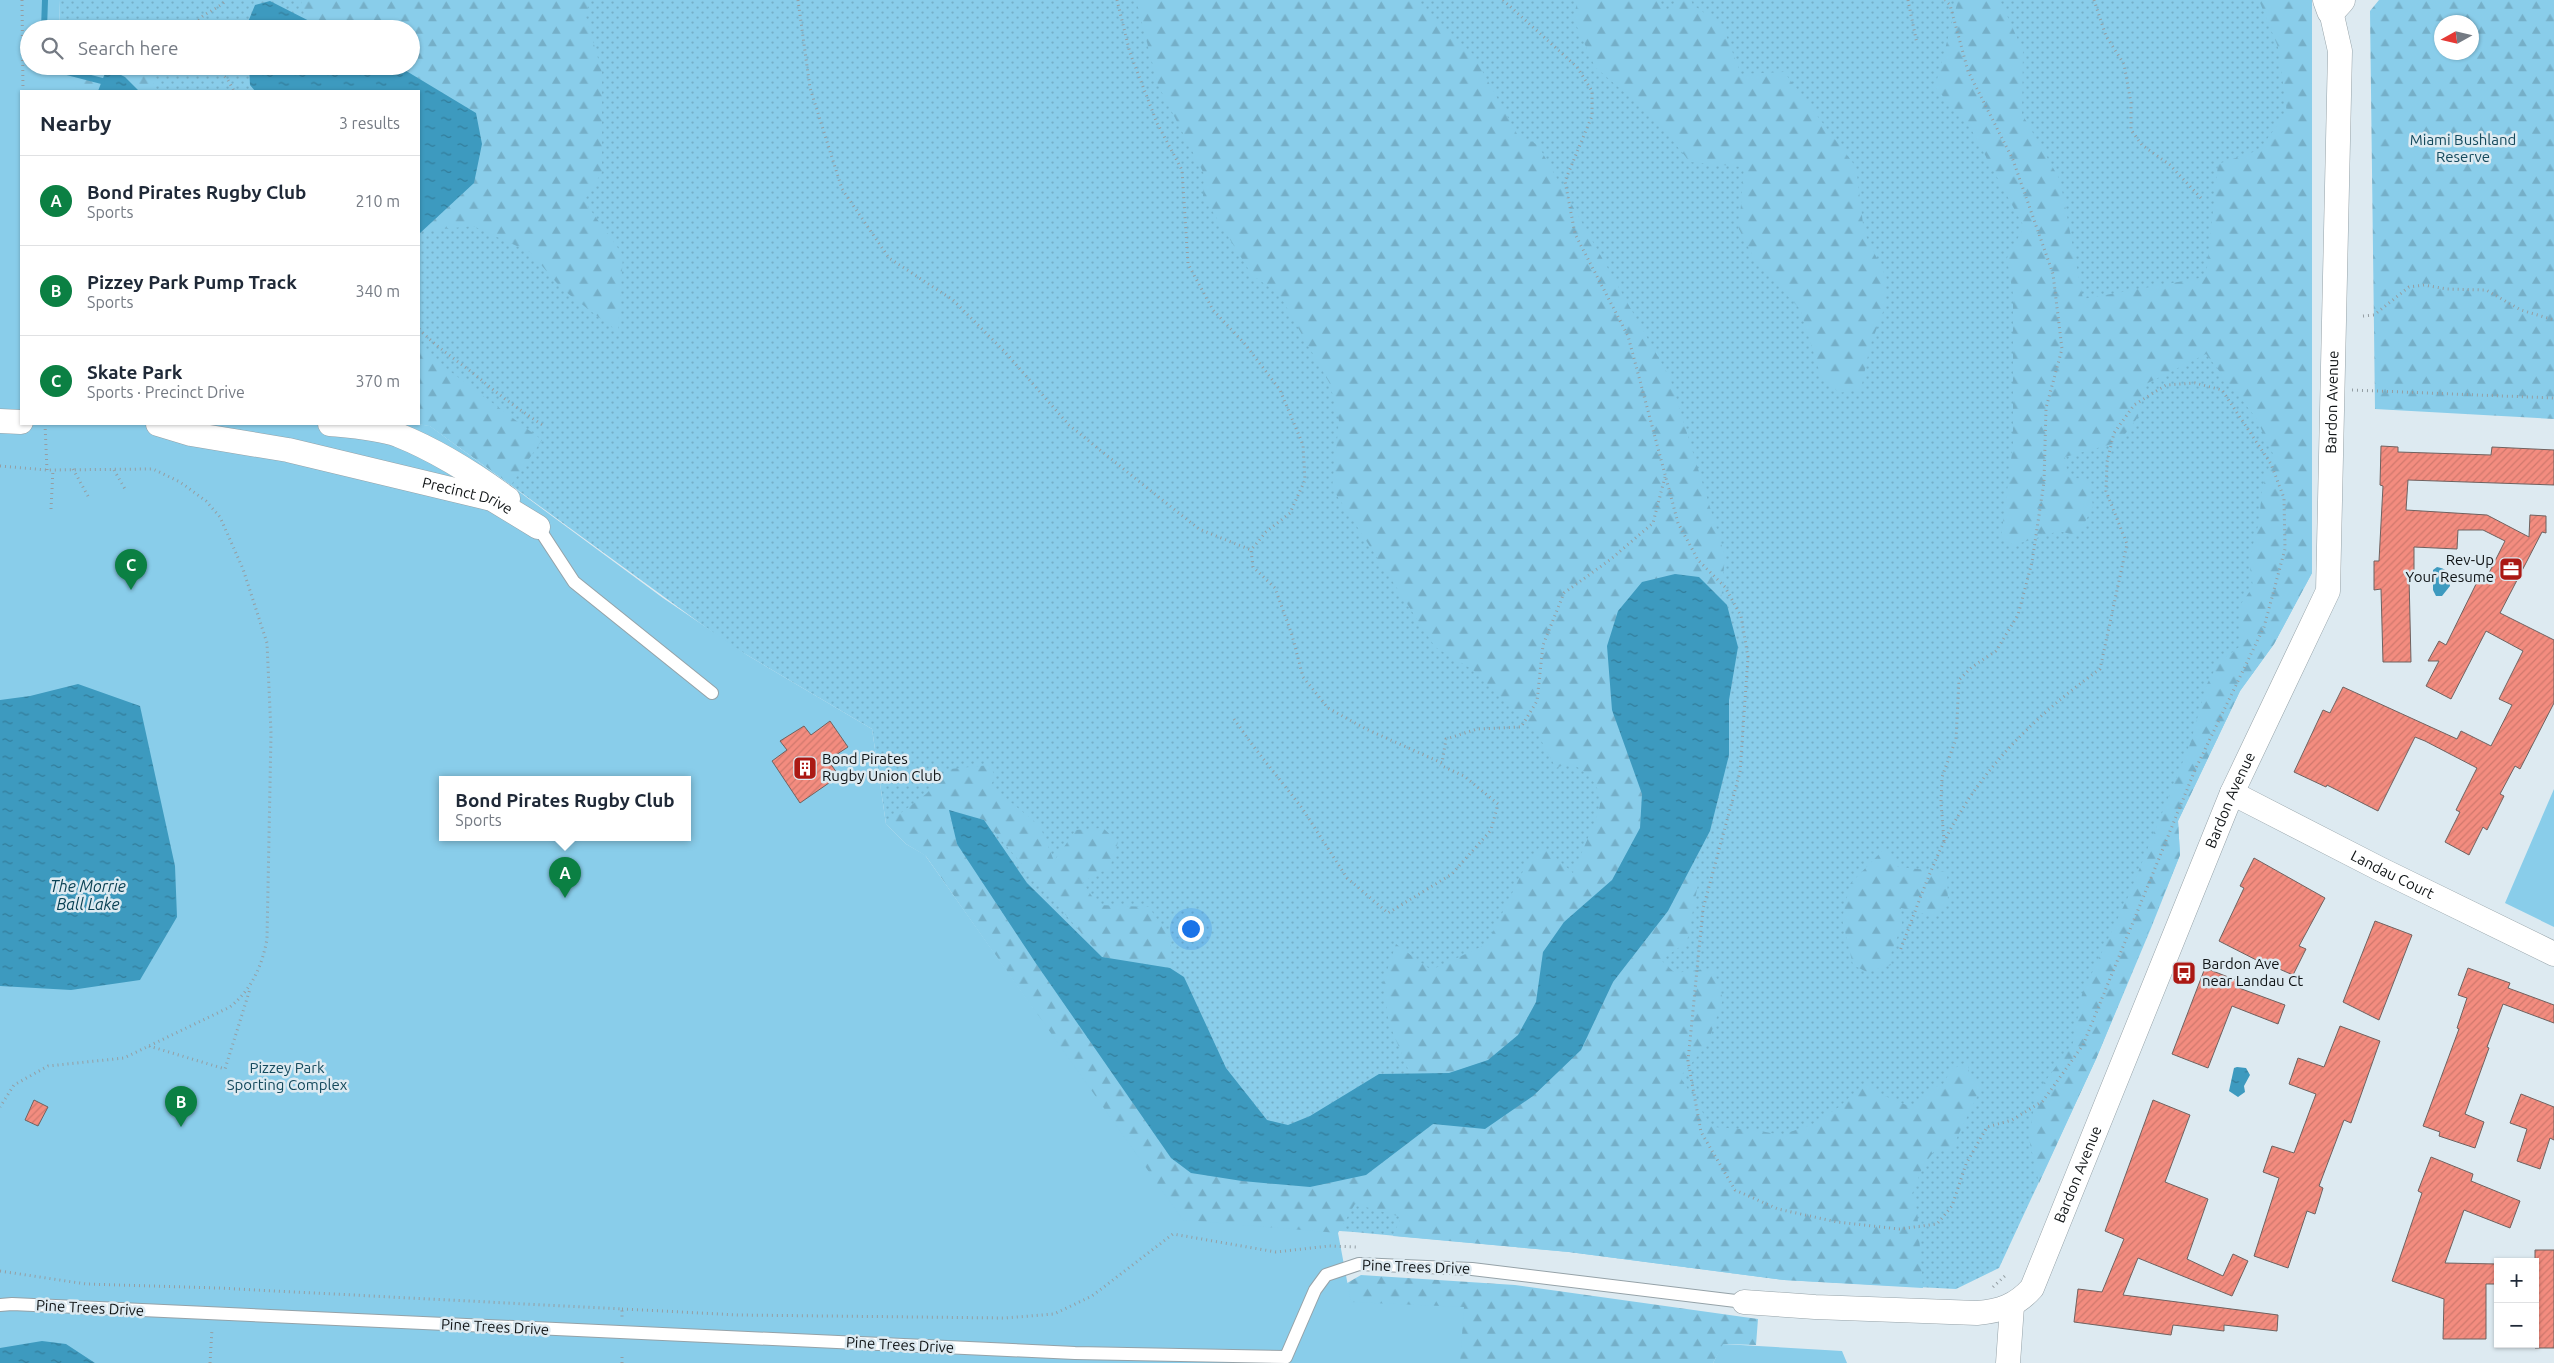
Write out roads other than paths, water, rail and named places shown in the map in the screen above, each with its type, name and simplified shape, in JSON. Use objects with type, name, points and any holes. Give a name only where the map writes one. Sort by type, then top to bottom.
[{"type":"street","name":"Bardon Avenue","points":[[1744,1302],[1815,1307],[1977,1313],[1998,1311],[2012,1306],[2032,1288],[2232,793],[2328,590],[2334,389],[2340,51],[2333,4]]},
{"type":"street","points":[[0,421],[20,422]]},
{"type":"street","name":"Precinct Drive","points":[[161,425],[191,434],[288,450],[492,499],[538,528]]},
{"type":"street","name":"Precinct Drive","points":[[337,425],[396,434],[429,449],[481,480],[527,513],[538,528]]},
{"type":"street","name":"Landau Court","points":[[2232,793],[2380,869],[2554,954]]},
{"type":"street","points":[[2008,1363],[2012,1306]]},
{"type":"lane","points":[[538,528],[574,582],[712,693]]},
{"type":"lane","name":"Pine Trees Drive","points":[[0,1305],[21,1304],[1075,1353],[1286,1357],[1315,1290],[1326,1275],[1359,1264],[1472,1269],[1744,1302]]},
{"type":"water","points":[[270,1],[307,20],[249,20],[255,5]]},
{"type":"water","points":[[104,75],[121,75],[138,90],[98,90]]},
{"type":"water","points":[[249,75],[413,75],[476,113],[482,144],[474,183],[420,233],[420,90],[254,90],[250,85]]},
{"type":"water","points":[[2437,567],[2444,569],[2448,573],[2450,586],[2442,596],[2436,596],[2433,590],[2433,570]]},
{"type":"water","points":[[1675,574],[1699,577],[1727,605],[1738,647],[1729,700],[1729,755],[1710,831],[1668,911],[1613,982],[1581,1050],[1533,1096],[1485,1129],[1433,1124],[1366,1175],[1310,1187],[1242,1181],[1191,1173],[1171,1158],[1037,965],[957,844],[949,810],[984,820],[1027,883],[1102,957],[1170,968],[1184,977],[1226,1068],[1267,1120],[1288,1125],[1310,1116],[1379,1074],[1449,1073],[1488,1060],[1518,1035],[1536,1002],[1543,952],[1564,922],[1612,880],[1640,828],[1642,794],[1612,710],[1607,646],[1618,611],[1642,582]]},
{"type":"water","name":"The Morrie Ball Lake","points":[[78,684],[140,706],[175,866],[177,917],[140,980],[71,990],[0,986],[0,700],[30,696]]},
{"type":"water","points":[[2234,1068],[2246,1068],[2250,1075],[2244,1086],[2245,1092],[2238,1097],[2229,1091]]},
{"type":"water","points":[[42,1341],[66,1344],[95,1363],[0,1363],[0,1348]]},
{"type":"waterway","points":[[44,20],[45,0]]},
{"type":"waterway","points":[[79,75],[102,81]]},
{"type":"place","name":"Rev-Up Your Resume","points":[[2511,569]]},
{"type":"place","name":"Skate Park","points":[[131,590]]},
{"type":"place","name":"Bond Pirates Rugby Union Club","points":[[805,768]]},
{"type":"place","name":"Bond Pirates Rugby Club","points":[[565,898]]},
{"type":"place","name":"Bardon Ave near Landau Ct","points":[[2184,973]]},
{"type":"place","name":"Pizzey Park Pump Track","points":[[181,1127]]},
{"type":"park label","name":"Miami Bushland Reserve","points":[[2463,148]]},
{"type":"park label","name":"Pizzey Park Sporting Complex","points":[[287,1076]]}]
